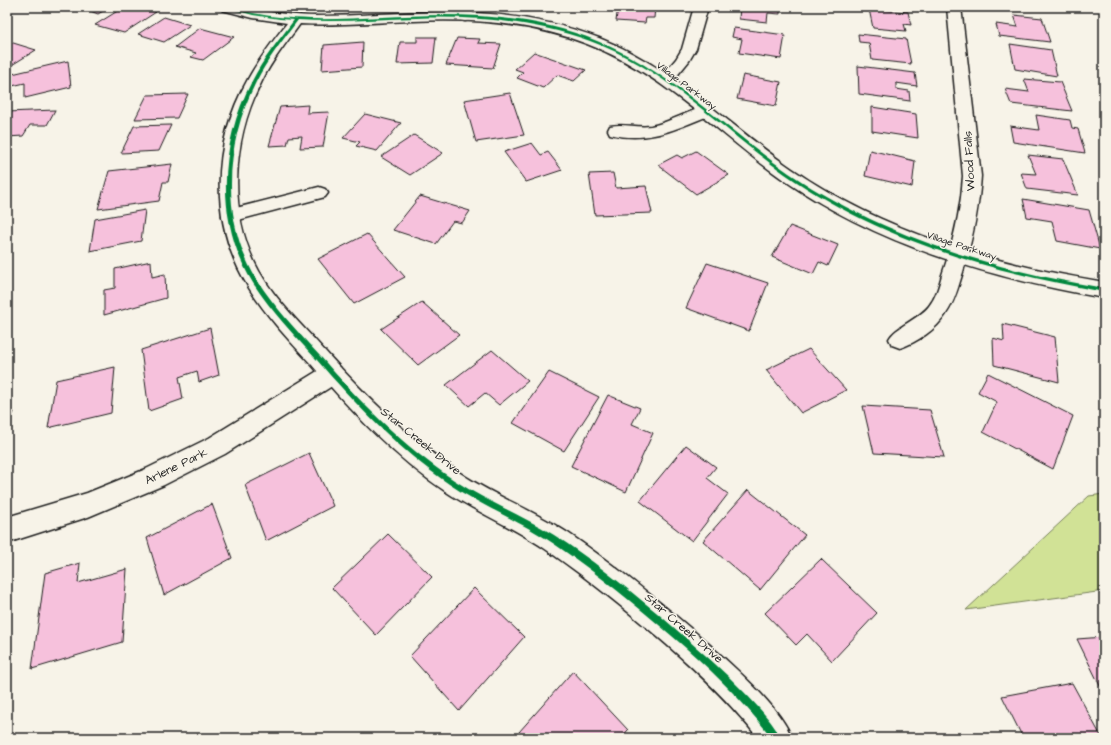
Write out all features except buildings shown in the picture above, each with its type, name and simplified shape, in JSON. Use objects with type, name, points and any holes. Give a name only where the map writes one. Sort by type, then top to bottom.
[{"type":"street","name":"Village Parkway","points":[[227,7],[254,14],[296,20],[346,20],[447,16],[466,12],[570,33],[617,50],[638,61],[666,80],[789,175],[826,198],[868,220],[958,256],[1013,272],[1068,285],[1104,290]]},
{"type":"street","points":[[666,80],[682,61],[689,49],[701,7]]},
{"type":"street","name":"Wood Falls","points":[[900,339],[920,329],[943,302],[958,256],[972,194],[972,176],[954,7]]},
{"type":"street","name":"Star Creek Drive","points":[[296,20],[271,54],[254,82],[241,111],[232,144],[228,179],[231,216],[238,246],[249,272],[273,306],[332,374],[385,429],[442,475],[497,508],[542,532],[590,565],[648,610],[723,676],[777,738]]},
{"type":"street","points":[[616,130],[630,132],[653,131],[706,111]]},
{"type":"street","points":[[231,216],[319,193]]},
{"type":"street","name":"Arlene Park","points":[[7,530],[88,505],[155,477],[217,446],[332,374]]},
{"type":"green space","points":[[1104,494],[1104,591],[966,610],[1089,496]]},
{"type":"cycle path","points":[[227,7],[253,14],[307,20],[444,16],[482,17],[539,25],[576,35],[621,53],[647,68],[695,102],[765,158],[789,175],[862,217],[901,235],[980,263],[1062,283],[1104,290]]},
{"type":"cycle path","points":[[296,20],[269,57],[254,81],[236,126],[231,151],[228,176],[232,225],[239,249],[255,282],[279,313],[343,385],[390,433],[424,462],[453,483],[553,538],[636,600],[694,650],[744,698],[777,738]]}]
